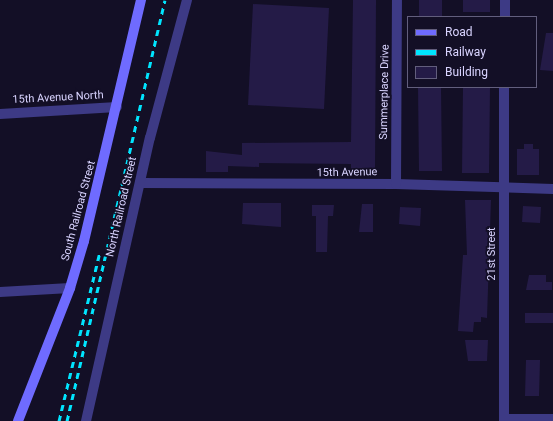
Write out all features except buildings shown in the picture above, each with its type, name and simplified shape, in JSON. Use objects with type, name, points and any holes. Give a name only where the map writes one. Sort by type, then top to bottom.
[{"type":"street","name":"South Railroad Street","points":[[18,421],[70,288],[94,204],[141,0]]},
{"type":"street","name":"North Railroad Street","points":[[86,421],[141,183],[187,0]]},
{"type":"street","name":"Summerplace Drive","points":[[396,184],[397,0]]},
{"type":"street","points":[[505,0],[505,16]]},
{"type":"street","name":"21st Street","points":[[504,88],[504,420]]},
{"type":"street","name":"15th Avenue North","points":[[0,114],[117,107]]},
{"type":"street","name":"15th Avenue","points":[[141,183],[396,184],[503,189],[553,189]]},
{"type":"street","points":[[0,292],[70,288]]},
{"type":"street","points":[[504,420],[553,418]]},
{"type":"railway","points":[[67,421],[165,0]]},
{"type":"railway","points":[[59,421],[100,252]]}]
